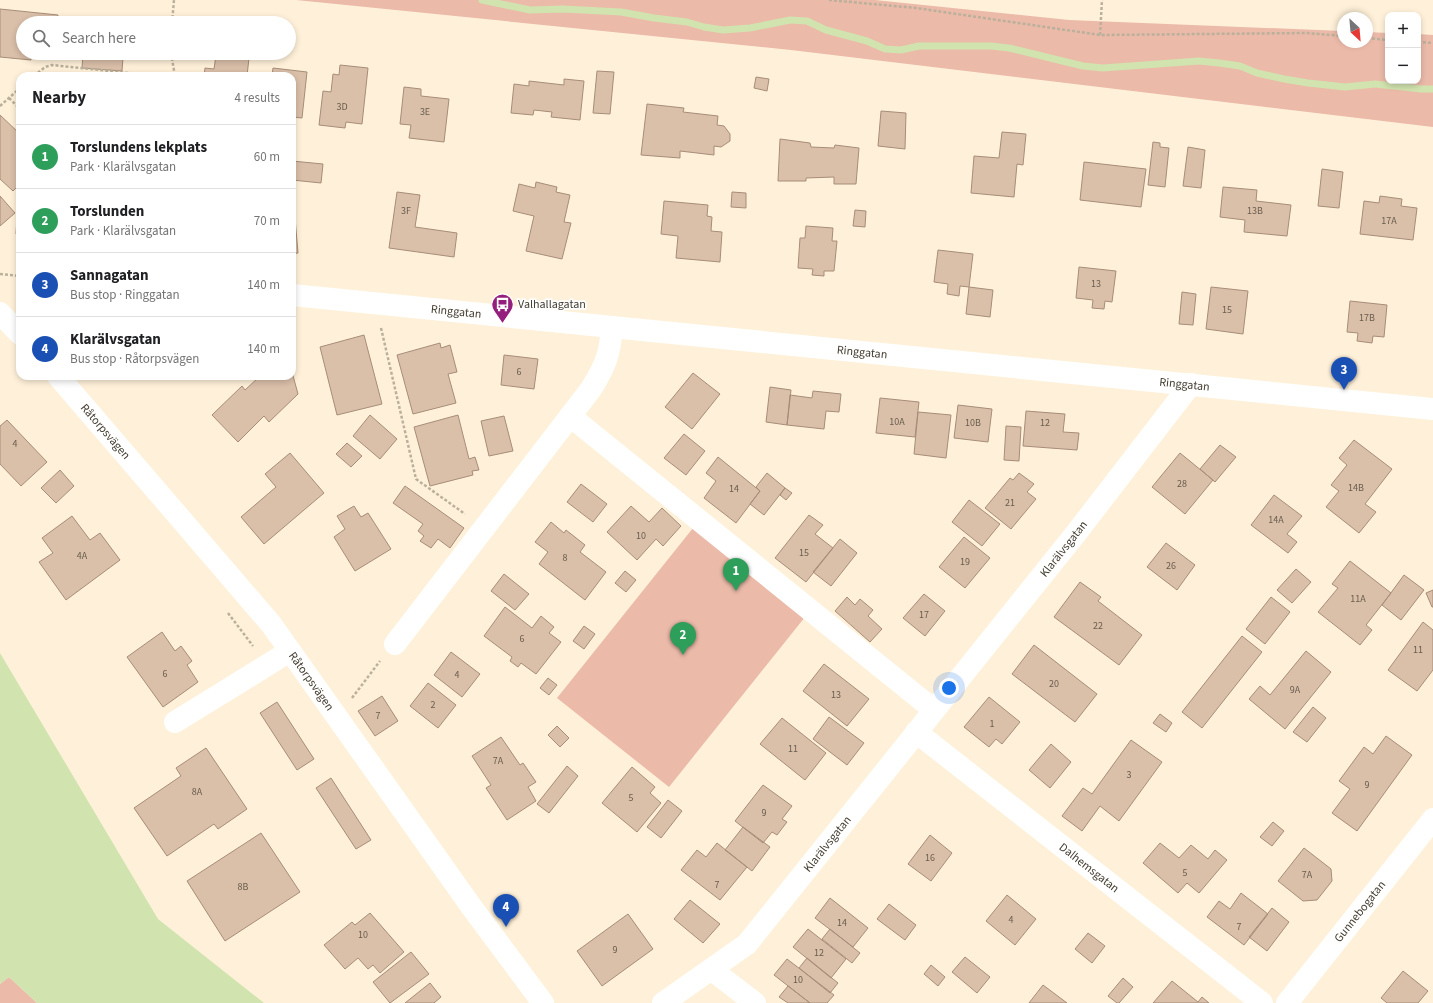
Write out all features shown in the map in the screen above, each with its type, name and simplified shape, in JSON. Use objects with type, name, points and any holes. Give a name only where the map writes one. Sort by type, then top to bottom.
[{"type":"street","name":"Ringgatan","points":[[296,294],[1433,409]]},
{"type":"street","points":[[0,313],[16,330]]},
{"type":"street","points":[[395,644],[591,389],[604,368],[610,351],[612,326]]},
{"type":"street","name":"Råtorpsvägen","points":[[61,380],[272,624],[473,909],[543,1003]]},
{"type":"street","name":"Klarälvsgatan","points":[[663,1003],[747,944],[1077,532],[1191,384]]},
{"type":"street","points":[[570,416],[934,710]]},
{"type":"street","points":[[175,722],[290,651]]},
{"type":"street","name":"Dalhemsgatan","points":[[916,732],[1262,1003]]},
{"type":"street","name":"Gunnebogatan","points":[[1287,1003],[1433,819]]},
{"type":"street","points":[[712,970],[755,1003]]},
{"type":"path","points":[[173,16],[174,0]]},
{"type":"path","points":[[829,0],[916,8],[1100,35],[1307,33],[1337,36]]},
{"type":"path","points":[[1100,35],[1102,0]]},
{"type":"path","points":[[1373,39],[1385,40]]},
{"type":"path","points":[[1421,42],[1433,43]]},
{"type":"path","points":[[173,60],[174,72]]},
{"type":"path","points":[[39,72],[45,67],[52,65],[119,72]]},
{"type":"path","points":[[0,106],[16,92]]},
{"type":"path","points":[[9,98],[16,104]]},
{"type":"path","points":[[0,274],[16,276]]},
{"type":"path","points":[[380,303],[379,319],[416,479],[484,528]]},
{"type":"path","points":[[226,610],[264,661],[269,664]]},
{"type":"path","points":[[337,717],[381,659],[395,644]]},
{"type":"shaded area","points":[[296,0],[875,0],[1069,20],[1337,31],[1337,48],[1373,48],[1373,32],[1385,33],[1385,84],[1421,84],[1421,34],[1433,35],[1433,127],[791,50]]},
{"type":"shaded area","points":[[697,523],[809,612],[669,787],[557,698]]},
{"type":"shaded area","points":[[0,653],[158,919],[264,1003],[37,1003],[9,977],[0,984]]},
{"type":"shaded area","points":[[9,977],[37,1003],[0,1003],[0,984]]},
{"type":"building","points":[[0,9],[58,15],[16,16],[16,59],[0,57]]},
{"type":"building","points":[[83,60],[123,60],[122,71],[82,68]]},
{"type":"building","points":[[215,60],[249,60],[247,72],[204,72],[205,68],[214,69]]},
{"type":"building","points":[[340,65],[368,68],[362,124],[346,122],[345,128],[319,125],[323,91],[331,92],[333,74],[339,75]]},
{"type":"building","points":[[273,68],[307,72],[302,118],[296,117],[296,72],[272,72]]},
{"type":"building","points":[[597,71],[614,72],[610,114],[593,113]]},
{"type":"building","points":[[756,77],[769,79],[767,91],[754,88]]},
{"type":"building","points":[[564,79],[584,81],[580,120],[551,117],[552,112],[534,110],[533,115],[511,113],[514,84],[529,86],[529,81],[564,85]]},
{"type":"building","points":[[404,87],[421,89],[421,96],[449,99],[444,142],[409,138],[411,125],[400,124]]},
{"type":"building","points":[[647,104],[684,108],[683,112],[718,116],[717,125],[724,126],[730,134],[730,141],[721,147],[714,146],[714,155],[680,151],[680,158],[641,155]]},
{"type":"building","points":[[881,111],[906,113],[905,149],[878,146]]},
{"type":"building","points":[[0,115],[16,130],[16,188],[13,191],[0,179]]},
{"type":"building","points":[[1002,132],[1026,134],[1023,165],[1017,164],[1014,197],[971,193],[974,156],[999,158]]},
{"type":"building","points":[[780,139],[810,143],[811,147],[834,148],[835,145],[859,148],[856,184],[834,184],[834,177],[806,178],[806,181],[778,181]]},
{"type":"building","points":[[1153,142],[1160,143],[1160,147],[1169,148],[1165,187],[1148,185]]},
{"type":"building","points":[[1188,147],[1205,150],[1201,188],[1183,186]]},
{"type":"building","points":[[296,161],[323,164],[321,183],[296,180]]},
{"type":"building","points":[[1084,162],[1146,169],[1141,207],[1080,200]]},
{"type":"building","points":[[1322,169],[1343,172],[1339,208],[1318,206]]},
{"type":"building","points":[[536,182],[557,187],[556,192],[570,195],[564,222],[571,223],[562,259],[526,251],[534,216],[513,211],[519,184],[535,188]]},
{"type":"building","points":[[1223,187],[1257,190],[1256,201],[1291,205],[1287,236],[1244,232],[1245,220],[1220,217]]},
{"type":"building","points":[[397,192],[420,195],[415,227],[457,233],[454,257],[389,248]]},
{"type":"building","points":[[732,192],[746,193],[746,208],[731,207]]},
{"type":"building","points":[[0,196],[15,213],[0,226]]},
{"type":"building","points":[[1380,196],[1402,199],[1401,206],[1417,208],[1413,240],[1360,234],[1364,201],[1379,203]]},
{"type":"building","points":[[664,201],[708,205],[707,216],[712,217],[711,231],[722,232],[720,262],[676,258],[678,236],[661,234]]},
{"type":"building","points":[[855,210],[866,211],[865,227],[853,226]]},
{"type":"building","points":[[806,226],[833,228],[832,241],[837,241],[834,271],[824,271],[824,276],[812,275],[813,269],[798,268],[800,238],[805,238]]},
{"type":"building","points":[[296,230],[298,253],[296,253]]},
{"type":"building","points":[[938,250],[973,254],[969,287],[960,286],[959,296],[947,294],[948,284],[934,282]]},
{"type":"building","points":[[1079,267],[1116,271],[1112,302],[1105,301],[1104,309],[1092,308],[1093,300],[1076,298]]},
{"type":"building","points":[[969,287],[993,290],[990,317],[966,314]]},
{"type":"building","points":[[1211,287],[1248,291],[1243,334],[1206,329]]},
{"type":"building","points":[[1182,292],[1196,294],[1193,325],[1179,324]]},
{"type":"building","points":[[1350,301],[1387,305],[1384,337],[1373,336],[1372,343],[1357,341],[1358,333],[1347,332]]},
{"type":"building","points":[[364,335],[382,404],[337,415],[320,347]]},
{"type":"building","points":[[440,343],[441,348],[450,345],[457,372],[448,374],[456,403],[413,414],[397,355]]},
{"type":"building","points":[[504,355],[538,359],[534,389],[501,385]]},
{"type":"building","points":[[693,373],[720,394],[692,429],[665,407]]},
{"type":"building","points":[[256,380],[294,380],[298,394],[269,422],[264,416],[238,442],[212,415],[242,386],[245,390]]},
{"type":"building","points":[[770,387],[791,390],[787,425],[766,422]]},
{"type":"building","points":[[813,391],[841,394],[839,412],[826,411],[824,429],[787,425],[790,395],[812,398]]},
{"type":"building","points":[[880,398],[919,402],[915,437],[876,433]]},
{"type":"building","points":[[958,405],[992,409],[988,442],[954,438]]},
{"type":"building","points":[[1026,411],[1065,414],[1063,432],[1079,433],[1077,450],[1023,446]]},
{"type":"building","points":[[918,412],[951,415],[946,458],[914,454]]},
{"type":"building","points":[[370,415],[397,439],[380,459],[353,436]]},
{"type":"building","points":[[458,415],[469,459],[475,457],[479,470],[472,471],[473,475],[430,486],[414,427]]},
{"type":"building","points":[[504,416],[513,451],[489,456],[481,421]]},
{"type":"building","points":[[7,420],[47,462],[21,486],[0,464],[0,426]]},
{"type":"building","points":[[1006,426],[1021,427],[1019,461],[1004,460]]},
{"type":"building","points":[[684,434],[705,451],[686,475],[664,458]]},
{"type":"building","points":[[1354,440],[1392,469],[1365,504],[1376,512],[1359,533],[1326,507],[1339,491],[1331,485],[1347,465],[1339,458]]},
{"type":"building","points":[[347,443],[362,456],[351,467],[336,454]]},
{"type":"building","points":[[1220,445],[1236,457],[1215,482],[1200,469]]},
{"type":"building","points":[[290,453],[324,493],[264,544],[241,517],[276,487],[265,474]]},
{"type":"building","points":[[1180,453],[1213,480],[1185,514],[1152,487]]},
{"type":"building","points":[[718,457],[760,491],[736,523],[704,498],[716,481],[706,473]]},
{"type":"building","points":[[60,470],[74,486],[56,503],[41,488]]},
{"type":"building","points":[[767,473],[785,488],[764,515],[750,504],[760,491],[756,487]]},
{"type":"building","points":[[1019,473],[1034,484],[1027,492],[1036,499],[1011,529],[985,508],[1010,478],[1013,480]]},
{"type":"building","points":[[581,484],[607,504],[593,522],[567,502]]},
{"type":"building","points":[[405,486],[464,528],[450,548],[438,539],[431,548],[420,541],[424,536],[418,531],[423,524],[393,503]]},
{"type":"building","points":[[785,488],[792,493],[786,500],[780,495]]},
{"type":"building","points":[[1274,495],[1302,516],[1287,534],[1297,542],[1288,553],[1251,525]]},
{"type":"building","points":[[969,500],[1000,524],[982,546],[952,522]]},
{"type":"building","points":[[354,506],[361,517],[368,513],[391,549],[355,571],[334,537],[345,529],[337,516]]},
{"type":"building","points":[[631,506],[649,522],[662,508],[681,526],[663,546],[656,539],[637,560],[607,532]]},
{"type":"building","points":[[809,515],[823,525],[815,534],[833,548],[806,582],[775,558]]},
{"type":"building","points":[[72,516],[90,540],[100,533],[120,560],[66,600],[39,562],[53,553],[42,538]]},
{"type":"building","points":[[551,522],[564,533],[566,530],[585,545],[580,552],[606,572],[585,600],[539,564],[548,552],[535,542]]},
{"type":"building","points":[[964,537],[990,558],[965,588],[939,567]]},
{"type":"building","points":[[840,539],[857,553],[831,586],[813,572]]},
{"type":"building","points":[[1166,543],[1195,565],[1177,590],[1147,567]]},
{"type":"building","points":[[1350,561],[1391,593],[1366,625],[1372,630],[1360,645],[1318,612],[1338,588],[1332,584]]},
{"type":"building","points":[[1296,569],[1311,582],[1292,603],[1277,590]]},
{"type":"building","points":[[625,571],[636,580],[626,592],[615,583]]},
{"type":"building","points":[[504,574],[529,594],[515,610],[491,591]]},
{"type":"building","points":[[1404,575],[1424,590],[1401,620],[1382,605]]},
{"type":"building","points":[[1080,582],[1101,597],[1098,601],[1142,635],[1119,665],[1054,617]]},
{"type":"building","points":[[1433,590],[1433,607],[1432,607],[1426,593]]},
{"type":"building","points":[[924,594],[945,611],[925,636],[903,618]]},
{"type":"building","points":[[847,597],[855,605],[860,599],[873,610],[868,616],[882,629],[870,642],[835,611]]},
{"type":"building","points":[[1271,597],[1290,612],[1265,644],[1246,629]]},
{"type":"building","points":[[505,607],[532,628],[541,616],[554,627],[549,633],[561,642],[536,674],[521,663],[518,667],[510,661],[512,657],[484,636]]},
{"type":"building","points":[[1423,622],[1433,630],[1433,670],[1417,691],[1388,670]]},
{"type":"building","points":[[584,626],[595,634],[584,649],[573,641]]},
{"type":"building","points":[[162,632],[175,651],[181,646],[192,661],[187,665],[198,682],[163,707],[127,657]]},
{"type":"building","points":[[1242,636],[1262,652],[1202,728],[1182,712]]},
{"type":"building","points":[[1034,645],[1097,694],[1075,722],[1012,674]]},
{"type":"building","points":[[1306,651],[1331,672],[1285,729],[1249,699],[1260,686],[1270,695]]},
{"type":"building","points":[[451,652],[480,674],[462,697],[434,675]]},
{"type":"building","points":[[824,664],[869,699],[847,726],[803,691]]},
{"type":"building","points":[[548,678],[557,685],[549,695],[540,688]]},
{"type":"building","points":[[428,683],[456,705],[438,728],[410,706]]},
{"type":"building","points":[[382,696],[398,721],[375,736],[358,711]]},
{"type":"building","points":[[989,697],[1020,722],[1002,744],[996,739],[989,747],[964,727]]},
{"type":"building","points":[[277,702],[314,759],[297,770],[260,713]]},
{"type":"building","points":[[1313,707],[1326,718],[1307,742],[1293,732]]},
{"type":"building","points":[[1160,714],[1172,723],[1166,732],[1153,723]]},
{"type":"building","points":[[829,717],[864,743],[847,765],[813,739]]},
{"type":"building","points":[[782,718],[826,753],[805,780],[760,744]]},
{"type":"building","points":[[557,726],[569,738],[560,747],[548,735]]},
{"type":"building","points":[[1386,736],[1412,755],[1357,831],[1332,813],[1350,789],[1339,781],[1364,747],[1373,754]]},
{"type":"building","points":[[501,737],[520,765],[523,763],[536,782],[528,787],[536,801],[507,820],[486,788],[491,785],[472,756]]},
{"type":"building","points":[[1131,740],[1162,762],[1119,821],[1100,806],[1082,831],[1062,816],[1083,788],[1092,794]]},
{"type":"building","points":[[1051,744],[1071,762],[1050,788],[1029,770]]},
{"type":"building","points":[[206,748],[247,809],[218,829],[214,824],[167,856],[134,808],[181,776],[176,768]]},
{"type":"building","points":[[567,766],[578,776],[549,813],[537,804]]},
{"type":"building","points":[[632,767],[655,787],[650,793],[661,803],[637,832],[602,803]]},
{"type":"building","points":[[331,778],[371,840],[356,849],[316,788]]},
{"type":"building","points":[[763,785],[792,806],[782,819],[787,822],[777,835],[772,832],[763,843],[735,821]]},
{"type":"building","points":[[668,800],[682,811],[661,838],[647,827]]},
{"type":"building","points":[[1273,822],[1284,831],[1272,846],[1260,837]]},
{"type":"building","points":[[743,827],[770,847],[752,871],[725,850]]},
{"type":"building","points":[[261,833],[300,892],[225,941],[187,881]]},
{"type":"building","points":[[930,835],[952,853],[931,881],[908,864]]},
{"type":"building","points":[[717,843],[747,867],[720,900],[681,870],[697,850],[706,857]]},
{"type":"building","points":[[1160,843],[1179,858],[1191,845],[1208,859],[1215,850],[1227,860],[1199,893],[1187,883],[1178,893],[1143,863]]},
{"type":"building","points":[[1304,848],[1331,869],[1332,881],[1317,900],[1303,901],[1278,881]]},
{"type":"building","points":[[1241,893],[1268,914],[1244,945],[1207,917],[1219,901],[1230,909]]},
{"type":"building","points":[[1007,895],[1036,919],[1015,945],[986,921]]},
{"type":"building","points":[[830,898],[868,928],[853,947],[815,918]]},
{"type":"building","points":[[690,900],[720,924],[703,943],[674,919]]},
{"type":"building","points":[[889,904],[916,925],[905,940],[877,919]]},
{"type":"building","points":[[1272,908],[1289,922],[1267,951],[1249,937]]},
{"type":"building","points":[[370,913],[404,952],[380,973],[373,965],[368,969],[358,958],[345,969],[324,945],[352,922],[355,925]]},
{"type":"building","points":[[628,914],[653,949],[602,986],[577,951]]},
{"type":"building","points":[[808,929],[846,959],[831,978],[793,947]]},
{"type":"building","points":[[830,929],[860,953],[852,963],[822,939]]},
{"type":"building","points":[[1088,933],[1105,946],[1092,963],[1075,949]]},
{"type":"building","points":[[411,952],[429,974],[390,1003],[373,982]]},
{"type":"building","points":[[965,957],[990,977],[977,993],[952,972]]},
{"type":"building","points":[[807,958],[838,983],[830,993],[799,968]]},
{"type":"building","points":[[787,959],[834,995],[827,1003],[810,1003],[774,975]]},
{"type":"building","points":[[931,965],[945,977],[938,986],[924,974]]},
{"type":"building","points":[[1403,971],[1428,991],[1418,1003],[1387,1003],[1381,998]]},
{"type":"building","points":[[1123,978],[1133,987],[1119,1003],[1117,1003],[1108,996]]},
{"type":"building","points":[[1172,981],[1198,1002],[1202,997],[1209,1003],[1153,1003]]},
{"type":"building","points":[[430,983],[441,997],[434,1003],[405,1003]]},
{"type":"building","points":[[1043,985],[1067,1003],[1029,1003]]},
{"type":"building","points":[[788,986],[810,1003],[788,1003],[779,997]]},
{"type":"waterway","points":[[482,0],[530,10],[563,9],[621,12],[687,22],[723,30],[750,28],[790,20],[807,21],[826,30],[867,41],[885,49],[901,50],[919,46],[991,46],[1009,48],[1083,66],[1103,68],[1199,61],[1240,66],[1257,73],[1308,83],[1345,87],[1375,84],[1433,89]]},
{"type":"place","name":"Valhallagatan","points":[[503,324]]},
{"type":"place","name":"Sannagatan","points":[[1344,390]]},
{"type":"place","name":"Torslundens lekplats","points":[[736,591]]},
{"type":"place","name":"Torslunden","points":[[683,655]]},
{"type":"place","name":"Klarälvsgatan","points":[[506,927]]}]
